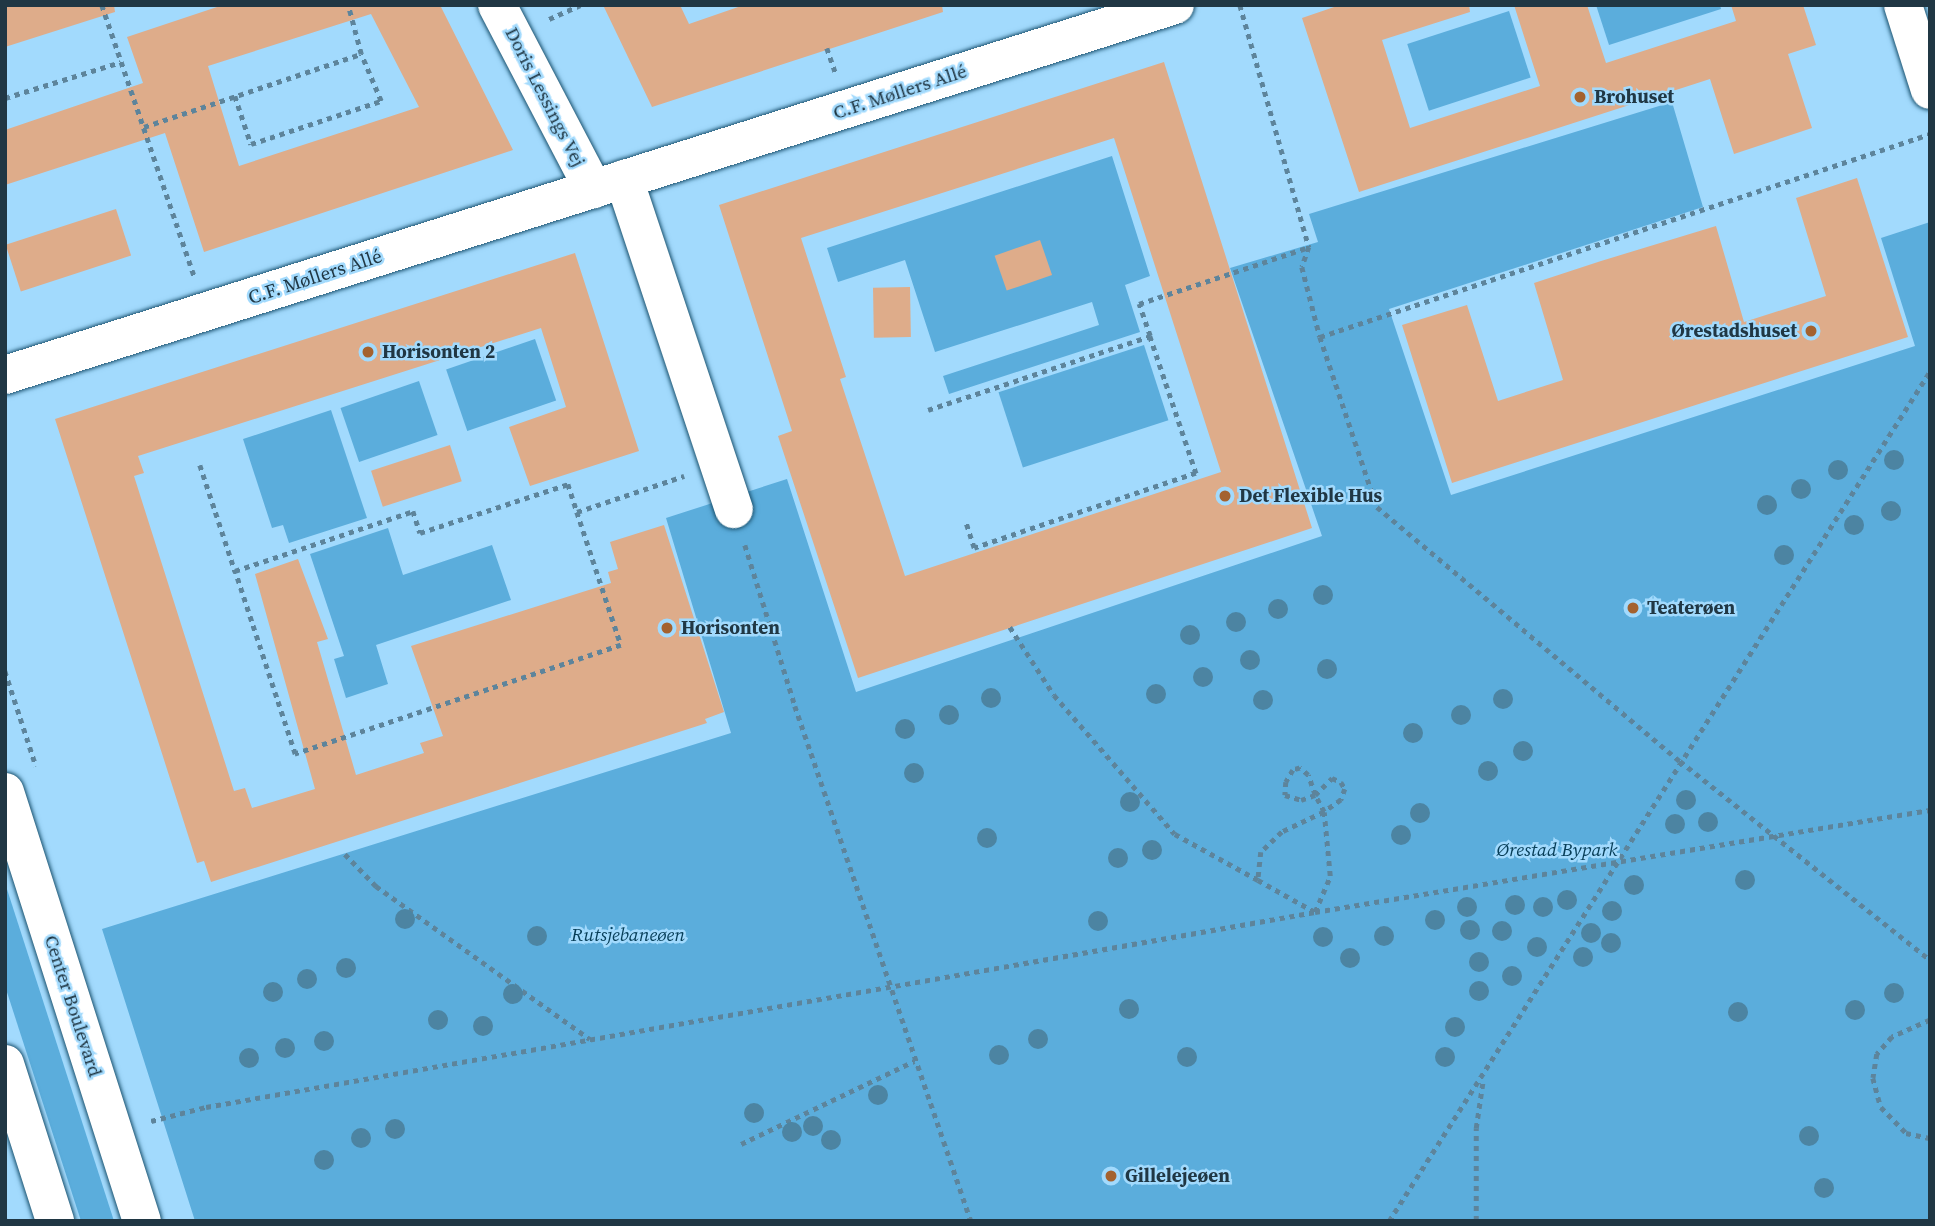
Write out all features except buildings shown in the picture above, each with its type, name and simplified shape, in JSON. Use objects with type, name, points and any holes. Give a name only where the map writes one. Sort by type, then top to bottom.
[{"type":"street","name":"Doris Lessings Vej","points":[[498,5],[609,184]]},
{"type":"street","name":"C.F. Møllers Allé","points":[[5,375],[1175,5]]},
{"type":"street","points":[[1903,5],[1930,90]]},
{"type":"street","points":[[609,184],[719,464],[734,509]]},
{"type":"street","name":"Center Boulevard","points":[[5,792],[142,1221]]},
{"type":"street","points":[[5,1064],[55,1221]]},
{"type":"path","points":[[102,5],[206,312]]},
{"type":"path","points":[[235,96],[251,144],[381,101],[362,54],[348,5]]},
{"type":"path","points":[[1240,5],[1309,247],[1302,267],[1320,337],[1377,508],[1681,761],[1779,836],[1930,960]]},
{"type":"path","points":[[144,127],[362,54]]},
{"type":"path","points":[[5,98],[121,62]]},
{"type":"path","points":[[1320,337],[1930,134]]},
{"type":"path","points":[[965,520],[974,548],[1196,472],[1139,304],[1309,247]]},
{"type":"path","points":[[928,410],[1150,336]]},
{"type":"path","points":[[1390,1221],[1613,864],[1930,370]]},
{"type":"path","points":[[577,512],[719,464]]},
{"type":"path","points":[[200,465],[295,754],[621,645],[568,484],[420,533],[413,512],[235,571]]},
{"type":"path","points":[[734,509],[914,1061],[971,1221]]},
{"type":"path","points":[[1010,627],[1054,695],[1175,834],[1315,912]]},
{"type":"path","points":[[1258,880],[1261,852],[1282,832],[1324,813],[1341,800],[1345,789],[1332,778],[1315,795],[1292,800],[1286,794],[1293,770],[1300,768],[1308,775],[1315,795],[1324,813],[1330,876],[1315,912]]},
{"type":"path","points":[[113,1132],[206,1107],[1315,912],[1930,810]]},
{"type":"path","points":[[345,853],[376,886],[590,1040]]},
{"type":"path","points":[[1930,1020],[1892,1037],[1877,1054],[1873,1078],[1881,1107],[1906,1133],[1930,1138]]},
{"type":"path","points":[[741,1144],[914,1061]]},
{"type":"path","points":[[1476,1221],[1476,1128],[1483,1076]]},
{"type":"green space","points":[[1596,5],[1720,5],[1721,9],[1609,45]]},
{"type":"green space","points":[[1509,11],[1531,78],[1429,111],[1407,44]]},
{"type":"green space","name":"Ørestad Bypark","points":[[1672,102],[1703,207],[1389,309],[1451,495],[1915,346],[1881,238],[1930,222],[1930,1221],[195,1221],[102,929],[731,733],[666,518],[787,479],[856,692],[1322,536],[1230,268],[1318,242],[1309,214]]},
{"type":"green space","points":[[1112,156],[1150,276],[1125,285],[1140,332],[949,394],[943,376],[1099,325],[1092,302],[935,352],[905,260],[838,282],[827,248]]},
{"type":"green space","points":[[535,339],[556,400],[467,431],[446,370]]},
{"type":"green space","points":[[1144,345],[1168,420],[1023,467],[998,392]]},
{"type":"green space","points":[[419,381],[438,435],[359,462],[341,408]]},
{"type":"green space","points":[[331,410],[367,518],[289,543],[283,525],[272,528],[243,439]]},
{"type":"green space","points":[[388,528],[403,575],[492,545],[511,600],[376,645],[388,684],[346,698],[334,659],[344,656],[310,554]]},
{"type":"green space","points":[[5,883],[114,1221],[81,1221],[5,986]]},
{"type":"place","name":"Brohuset","points":[[1580,97]]},
{"type":"place","name":"Ørestadshuset","points":[[1811,331]]},
{"type":"place","name":"Horisonten 2","points":[[368,352]]},
{"type":"place","name":"Det Flexible Hus","points":[[1225,496]]},
{"type":"place","name":"Teaterøen","points":[[1633,608]]},
{"type":"place","name":"Horisonten","points":[[667,628]]},
{"type":"place","name":"Gillelejeøen","points":[[1111,1176]]},
{"type":"park label","name":"Rutsjebaneøen","points":[[628,935]]}]
